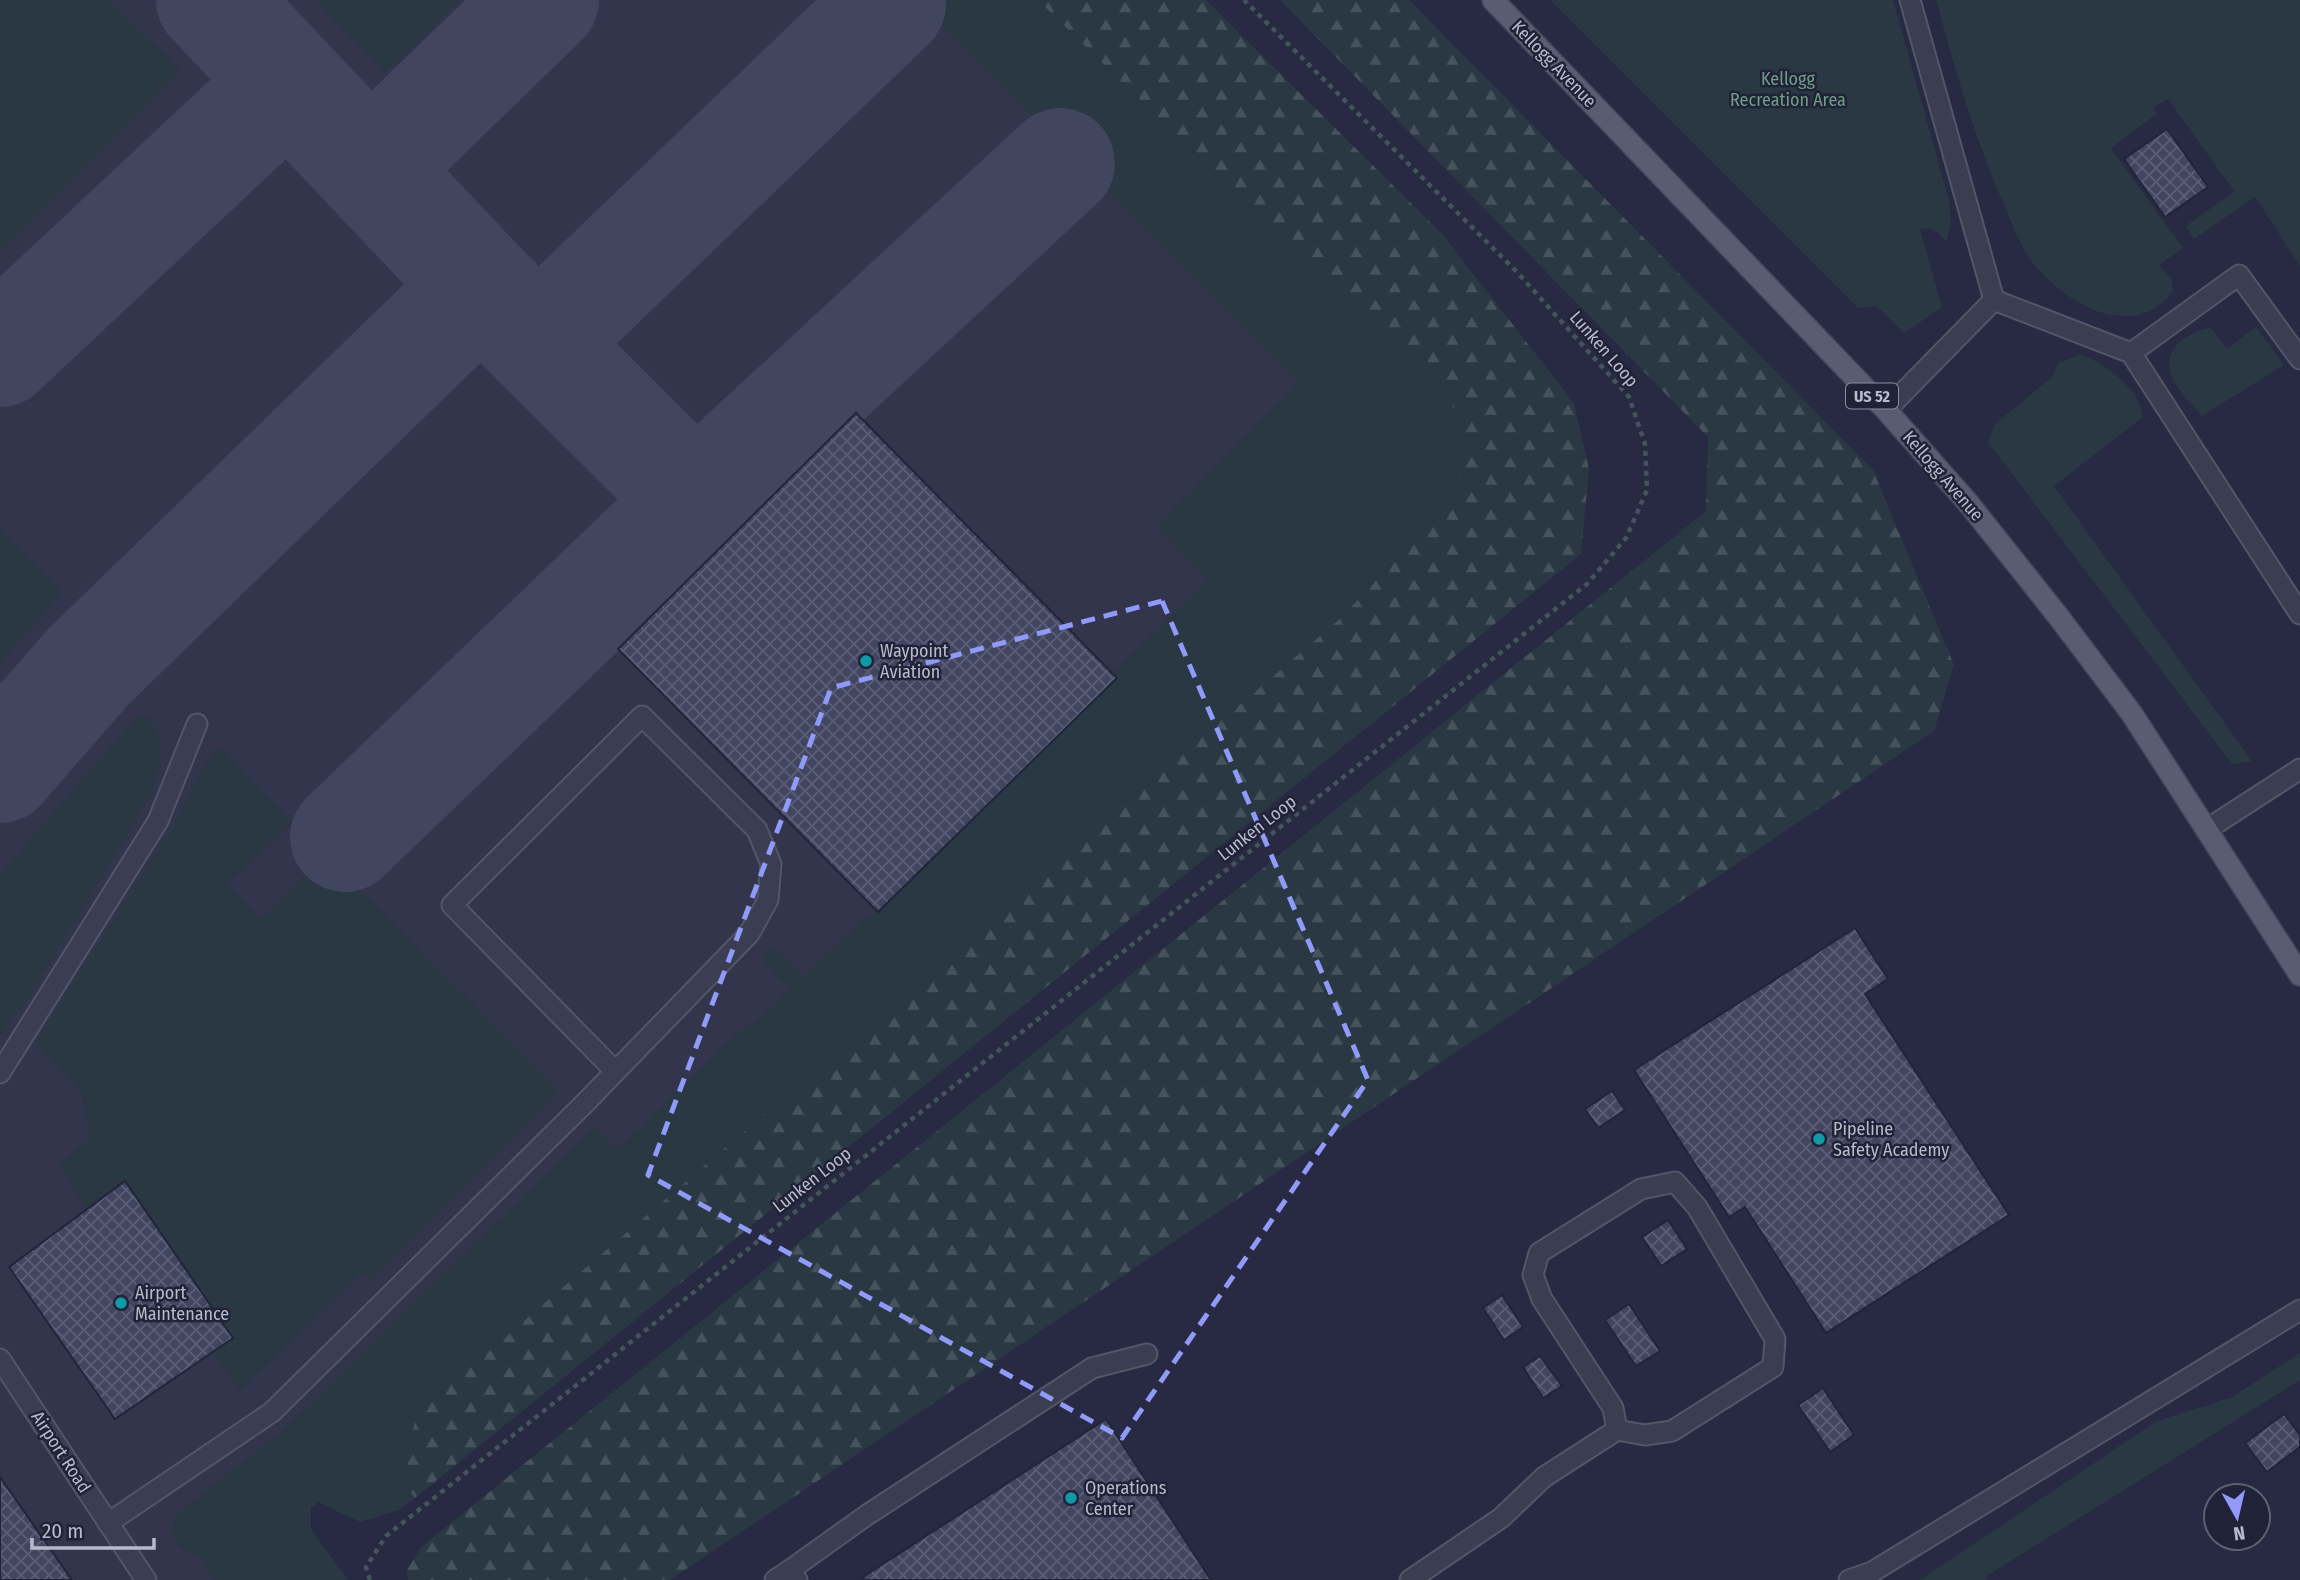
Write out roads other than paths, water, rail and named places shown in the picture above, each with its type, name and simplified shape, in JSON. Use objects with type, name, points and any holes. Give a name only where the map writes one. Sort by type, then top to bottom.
[{"type":"main road","name":"Kellogg Avenue","points":[[1493,0],[1886,410],[1969,504],[2132,714],[2300,975]]},
{"type":"lane","points":[[1910,0],[1994,300]]},
{"type":"lane","points":[[2131,353],[2239,275],[2300,359]]},
{"type":"lane","points":[[1886,410],[1994,300]]},
{"type":"lane","points":[[1994,300],[2131,353],[2300,614]]},
{"type":"lane","points":[[108,1523],[272,1412],[615,1072],[749,934],[768,900],[771,864],[757,830],[642,716],[453,905],[615,1072]]},
{"type":"lane","points":[[0,1073],[158,821],[198,724]]},
{"type":"lane","points":[[2206,830],[2300,769]]},
{"type":"lane","points":[[1410,1580],[1501,1518],[1544,1477],[1617,1430],[1644,1435],[1672,1431],[1773,1367],[1775,1339],[1697,1207],[1675,1182],[1641,1189],[1539,1253],[1533,1275],[1542,1299],[1613,1408],[1617,1430]]},
{"type":"lane","points":[[1849,1580],[1869,1576],[2300,1310]]},
{"type":"lane","points":[[787,1577],[867,1515],[1092,1368],[1147,1354]]},
{"type":"lane","name":"Airport Road","points":[[0,1359],[146,1580]]},
{"type":"place","name":"Waypoint Aviation","points":[[866,661]]},
{"type":"place","name":"Pipeline Safety Academy","points":[[1819,1139]]},
{"type":"place","name":"Airport Maintenance","points":[[121,1303]]},
{"type":"place","name":"Operations Center","points":[[1071,1498]]},
{"type":"park label","name":"Kellogg Recreation Area","points":[[1788,89]]}]
